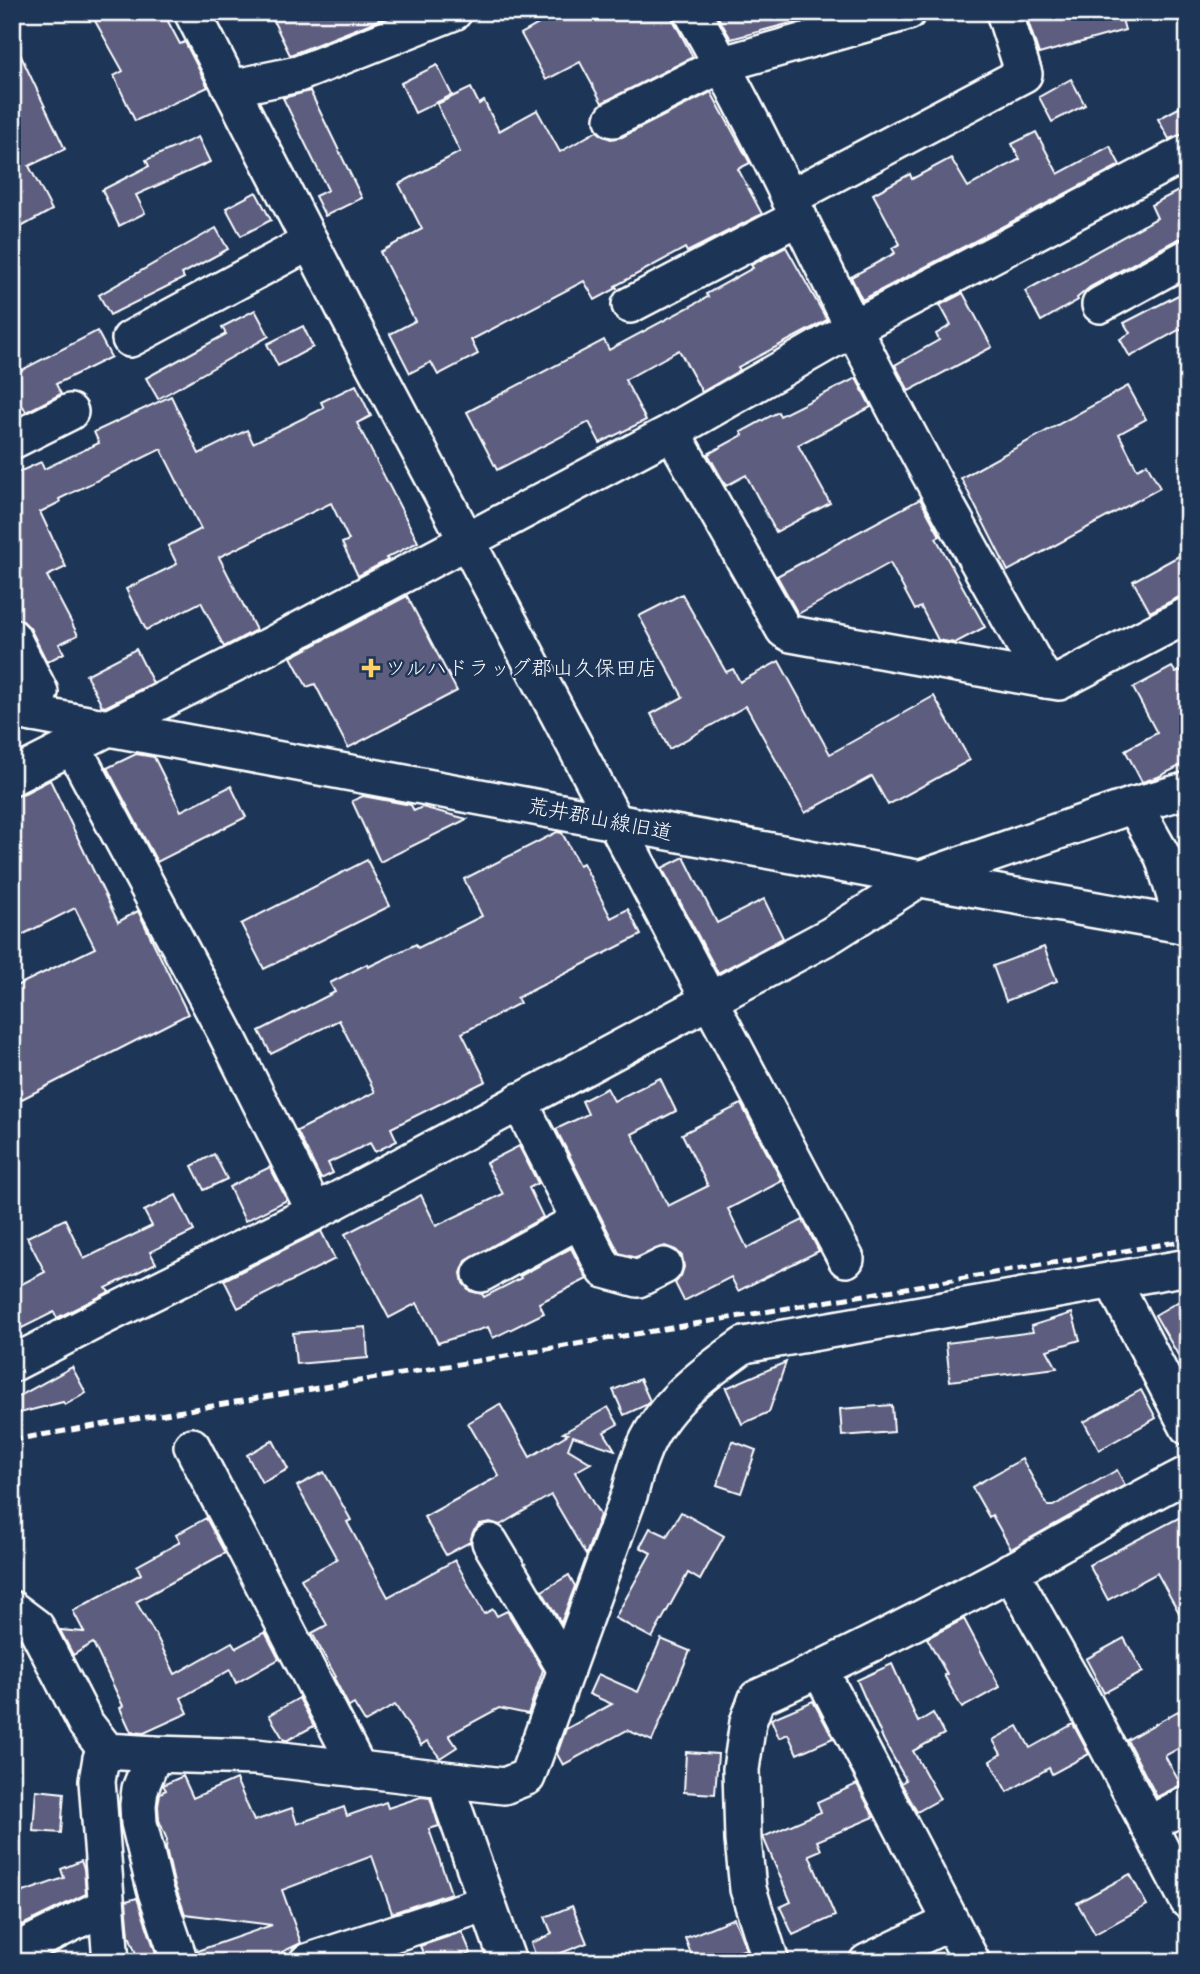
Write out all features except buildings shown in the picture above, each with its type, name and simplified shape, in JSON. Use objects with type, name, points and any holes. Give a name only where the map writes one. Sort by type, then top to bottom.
[{"type":"street","points":[[192,12],[310,242],[846,1259]]},
{"type":"street","points":[[692,12],[723,64],[853,328],[953,518],[1046,680]]},
{"type":"street","points":[[613,119],[723,64],[908,12]]},
{"type":"street","points":[[630,306],[1024,74],[1004,12]]},
{"type":"street","points":[[231,88],[298,74],[448,13]]},
{"type":"street","points":[[12,777],[105,727],[271,645],[672,432],[853,328],[1188,152]]},
{"type":"street","points":[[130,339],[310,242]]},
{"type":"street","points":[[1100,305],[1188,257]]},
{"type":"street","points":[[12,441],[70,412]]},
{"type":"street","points":[[672,432],[784,630],[791,634],[1059,682],[1188,615]]},
{"type":"street","points":[[12,637],[40,692],[23,712]]},
{"type":"street","name":"荒井郡山線旧道","points":[[23,712],[1186,926]]},
{"type":"street","points":[[72,746],[224,1030],[315,1212]]},
{"type":"street","points":[[12,1364],[315,1212],[831,935],[919,879],[1134,805],[1188,790]]},
{"type":"street","points":[[1134,805],[1163,857],[1186,926]]},
{"type":"street","points":[[519,1101],[606,1270],[638,1279],[664,1266]]},
{"type":"street","points":[[481,1274],[580,1220]]},
{"type":"street","points":[[12,1609],[36,1627],[86,1724],[107,1751],[154,1755],[256,1757],[505,1786],[527,1777],[630,1493],[641,1453],[669,1406],[708,1370],[744,1345],[1188,1267]]},
{"type":"street","points":[[1112,1280],[1188,1427]]},
{"type":"street","points":[[192,1446],[359,1770]]},
{"type":"street","points":[[771,1962],[748,1889],[743,1840],[741,1769],[748,1722],[757,1698],[820,1670],[1010,1572],[1188,1474]]},
{"type":"street","points":[[491,1542],[566,1670]]},
{"type":"street","points":[[1010,1572],[1083,1700],[1188,1902]]},
{"type":"street","points":[[820,1670],[972,1962]]},
{"type":"street","points":[[107,1751],[102,1758],[97,1781],[111,1962]]},
{"type":"street","points":[[154,1755],[140,1789],[139,1823],[155,1889],[180,1962]]},
{"type":"street","points":[[446,1780],[508,1962]]},
{"type":"street","points":[[1148,1825],[1188,1803]]},
{"type":"street","points":[[307,1962],[487,1903]]},
{"type":"street","points":[[12,1953],[106,1906]]},
{"type":"street","points":[[867,1962],[951,1922]]},
{"type":"railway","points":[[12,1440],[1188,1240]]},
{"type":"place","name":"ツルハドラッグ郡山久保田店","points":[[371,668]]}]
